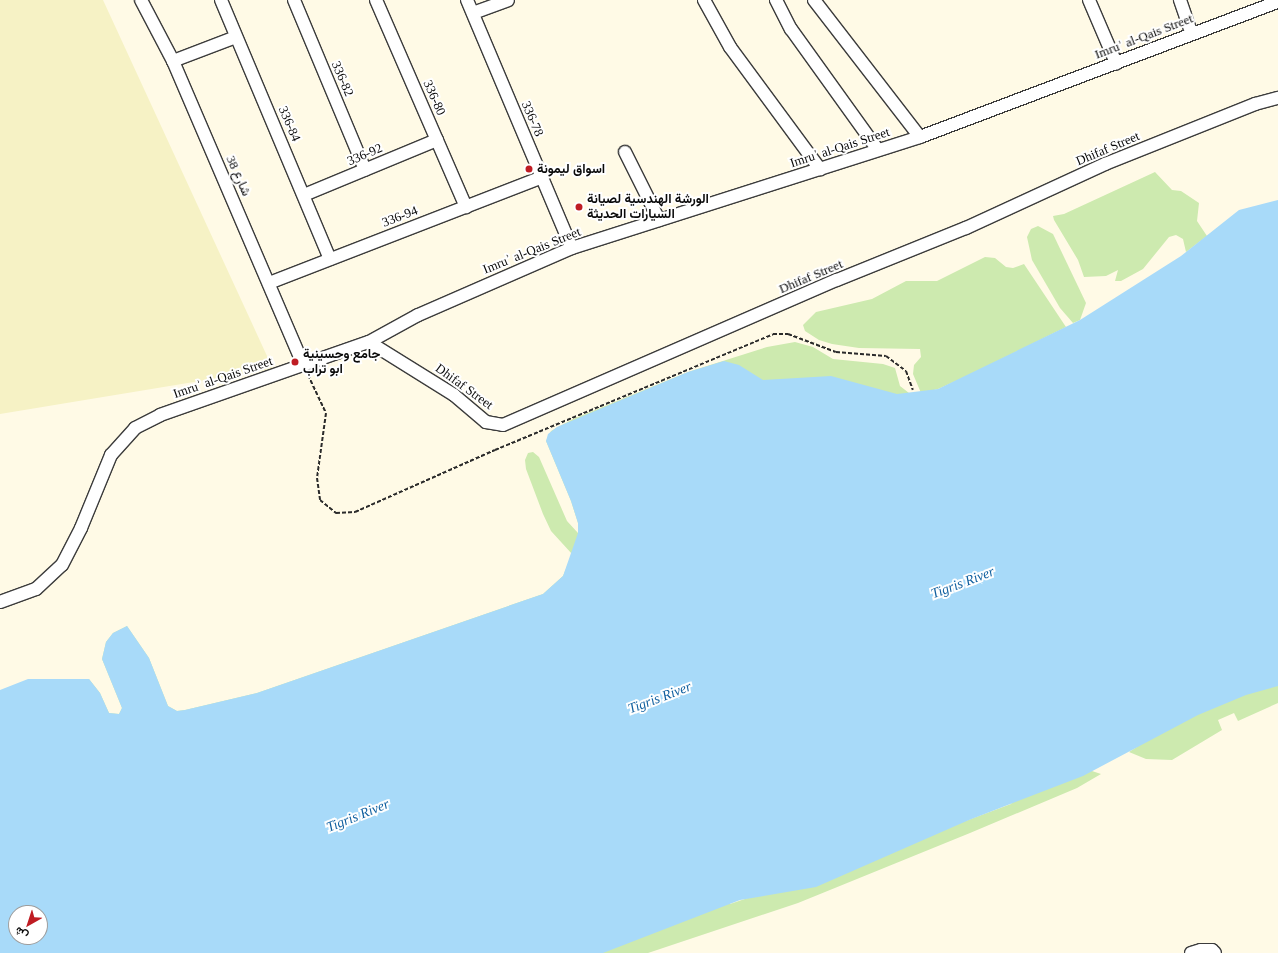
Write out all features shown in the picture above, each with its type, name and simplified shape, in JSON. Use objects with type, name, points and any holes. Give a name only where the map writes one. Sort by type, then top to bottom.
[{"type":"street","name":"شارع 38","points":[[141,0],[173,61],[303,365]]},
{"type":"street","name":"336-84","points":[[221,0],[330,259]]},
{"type":"street","name":"336-82","points":[[294,0],[365,170]]},
{"type":"street","name":"336-80","points":[[376,0],[466,207]]},
{"type":"street","name":"336-78","points":[[467,0],[572,248]]},
{"type":"street","points":[[473,13],[508,0]]},
{"type":"street","points":[[704,0],[730,47],[820,169]]},
{"type":"street","points":[[776,0],[791,29],[878,150]]},
{"type":"street","points":[[814,0],[920,137]]},
{"type":"street","points":[[1088,0],[1116,63]]},
{"type":"street","points":[[1180,0],[1192,34]]},
{"type":"street","name":"Imruʾ al-Qais Street","points":[[0,602],[36,589],[62,565],[81,528],[111,455],[135,428],[160,415],[369,342],[418,315],[572,248],[920,137],[1192,34],[1260,4],[1278,2]]},
{"type":"street","points":[[173,61],[236,37]]},
{"type":"street","name":"Dhifaf Street","points":[[369,342],[454,395],[486,422],[503,425],[837,280],[966,228],[1105,164],[1255,104],[1278,98]]},
{"type":"street","name":"336-92","points":[[304,195],[437,140]]},
{"type":"street","points":[[625,152],[659,220]]},
{"type":"street","name":"336-94","points":[[269,283],[542,177]]},
{"type":"street","points":[[1191,953],[1201,950],[1212,950],[1216,953]]},
{"type":"path","points":[[303,365],[326,413],[317,478],[320,500],[336,513],[355,512],[495,450],[773,334],[788,334],[836,352],[886,356],[906,371],[913,390]]},
{"type":"shaded area","points":[[0,0],[103,0],[273,369],[0,414]]},
{"type":"green space","points":[[1155,172],[1172,190],[1181,191],[1199,203],[1197,221],[1207,236],[1186,252],[1183,239],[1176,235],[1169,237],[1143,269],[1121,281],[1115,281],[1118,270],[1106,276],[1084,277],[1078,260],[1053,216],[1064,214]]},
{"type":"green space","points":[[1038,226],[1053,234],[1086,303],[1080,320],[1073,323],[1060,308],[1032,260],[1027,237],[1031,229]]},
{"type":"green space","points":[[985,257],[995,258],[1006,267],[1013,268],[1024,264],[1066,327],[967,376],[938,389],[922,393],[742,513],[186,748],[28,679],[89,679],[100,693],[109,713],[119,714],[122,708],[102,659],[106,642],[113,633],[127,626],[149,658],[168,706],[177,711],[185,710],[257,693],[543,594],[563,576],[572,554],[551,531],[543,514],[526,469],[525,460],[528,453],[533,452],[539,457],[567,521],[578,533],[578,523],[571,501],[546,441],[551,431],[573,419],[688,372],[767,347],[795,342],[813,347],[833,359],[883,364],[895,368],[900,386],[909,393],[921,393],[913,374],[914,365],[921,357],[920,349],[859,348],[832,344],[819,340],[805,331],[803,325],[816,312],[872,299],[906,281],[937,281]]},
{"type":"green space","points":[[1278,679],[1278,703],[1238,721],[1234,713],[1218,720],[1222,730],[1172,760],[1146,759],[1129,752],[1143,743],[1147,734]]},
{"type":"green space","points":[[1086,769],[1101,774],[1077,788],[798,903],[648,953],[579,953],[723,902],[730,904],[877,854],[1011,804],[1014,799]]},
{"type":"water","name":"Tigris River","points":[[1278,200],[1278,686],[1246,695],[1198,715],[1083,776],[969,820],[816,887],[740,900],[603,953],[0,953],[0,690],[28,679],[89,679],[100,693],[109,713],[119,714],[122,708],[102,659],[106,642],[113,633],[127,626],[149,658],[168,706],[177,711],[185,710],[257,693],[543,594],[563,576],[578,533],[578,523],[571,501],[546,441],[548,434],[557,427],[688,372],[724,361],[739,365],[763,380],[831,376],[897,394],[938,389],[1080,320],[1181,256],[1239,210]]},
{"type":"place","name":"اسواق ليمونة","points":[[529,169]]},
{"type":"place","name":"الورشة الهندسية لصيانة السيارات الحديثة","points":[[579,207]]},
{"type":"place","name":"جامع وحسينية ابو تراب","points":[[295,362]]}]
